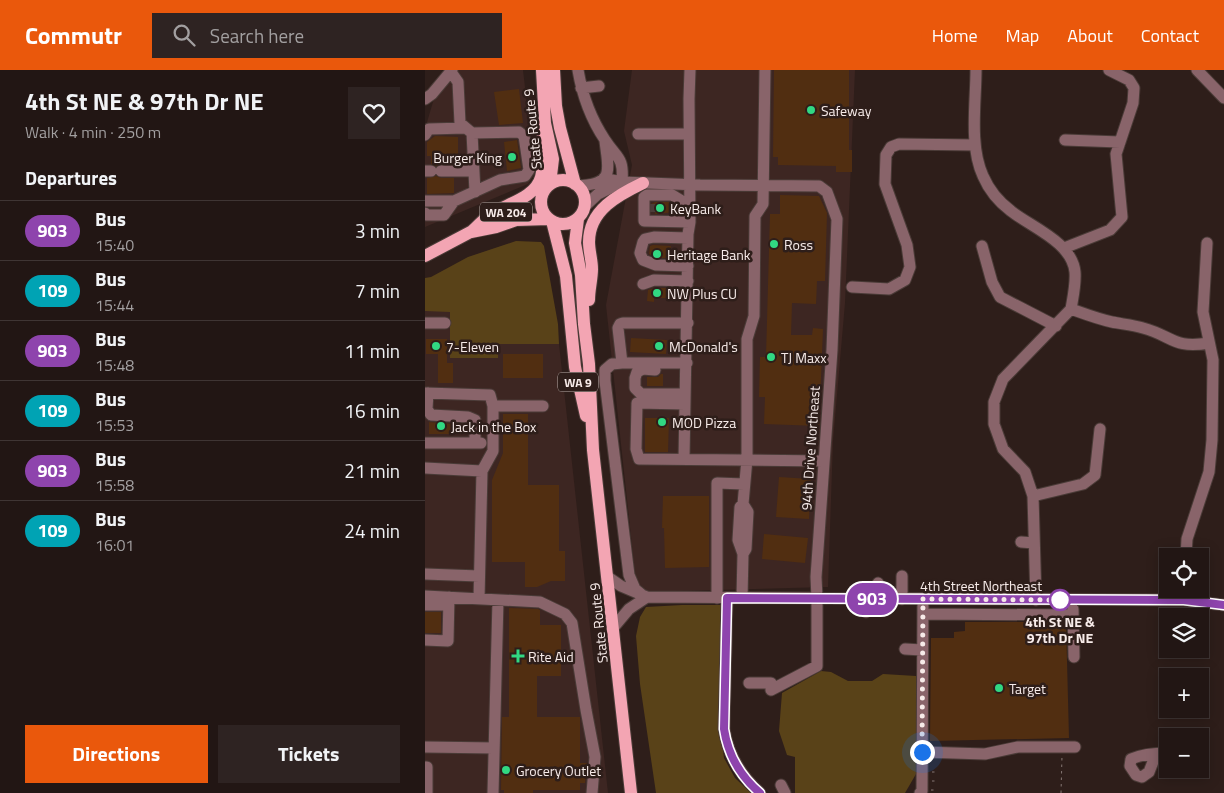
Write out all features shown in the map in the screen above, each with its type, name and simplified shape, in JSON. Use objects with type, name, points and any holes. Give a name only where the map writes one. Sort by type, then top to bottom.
[{"type":"main road","name":"State Route 9","points":[[542,70],[545,123],[553,160],[546,190]]},
{"type":"main road","name":"State Route 9","points":[[553,70],[560,128],[577,185]]},
{"type":"main road","points":[[471,232],[489,215],[521,198],[536,186],[541,179],[543,164],[541,133],[545,123]]},
{"type":"main road","points":[[560,180],[571,181],[577,185],[585,198],[585,206],[578,219],[565,224],[551,220],[542,208],[546,190],[560,180]]},
{"type":"main road","points":[[585,337],[592,269],[589,242],[591,228],[598,214],[607,203],[643,183]]},
{"type":"main road","name":"WA 204","points":[[425,256],[505,213],[531,202],[546,190]]},
{"type":"main road","name":"State Route 9","points":[[578,219],[575,242],[581,275],[585,337],[589,364],[593,450],[631,793]]},
{"type":"main road","name":"WA 204","points":[[471,232],[516,220],[551,220]]},
{"type":"main road","name":"State Route 9","points":[[551,220],[566,276],[575,366],[593,450]]},
{"type":"street","points":[[578,70],[581,88],[589,108],[605,140],[617,153],[620,160],[623,169],[622,182]]},
{"type":"street","points":[[684,459],[688,323],[684,304],[688,281],[690,222],[689,134],[691,70]]},
{"type":"street","points":[[742,597],[743,554],[748,512],[743,504],[747,459],[747,339],[754,316],[755,216],[763,204],[765,70]]},
{"type":"street","points":[[976,70],[975,145],[982,175],[993,194],[1011,211],[1065,248],[1075,270],[1071,310],[1003,379],[994,402],[994,424],[1003,449],[1025,472],[1033,496],[1036,600]]},
{"type":"street","points":[[1065,248],[1110,230],[1122,217],[1117,154],[1133,103],[1134,88],[1129,80],[1109,70]]},
{"type":"street","points":[[1197,70],[1224,98]]},
{"type":"street","points":[[425,98],[451,71],[457,82],[460,123],[468,131],[475,192]]},
{"type":"street","points":[[425,98],[425,89],[438,85]]},
{"type":"street","points":[[581,88],[599,86]]},
{"type":"street","points":[[425,136],[429,129],[519,132],[524,136],[529,170],[525,176],[500,180],[454,201],[425,201]]},
{"type":"street","points":[[638,134],[689,134]]},
{"type":"street","points":[[577,185],[595,184],[604,178],[609,168],[605,140]]},
{"type":"street","points":[[1065,140],[1120,142]]},
{"type":"street","points":[[851,287],[889,289],[905,280],[910,266],[907,245],[885,184],[881,180],[886,155],[891,147],[899,144],[975,145]]},
{"type":"street","points":[[432,171],[473,171]]},
{"type":"street","points":[[604,178],[622,182],[763,186]]},
{"type":"street","points":[[585,206],[598,194],[622,182]]},
{"type":"street","name":"94th Drive Northeast","points":[[749,683],[771,686],[817,666],[816,577],[831,350],[837,219],[827,192],[819,186],[763,186]]},
{"type":"street","points":[[690,206],[671,195],[651,208],[690,222]]},
{"type":"street","points":[[425,213],[427,215],[444,215],[454,201]]},
{"type":"street","points":[[688,266],[649,264],[643,260],[640,249],[643,242],[649,238],[689,238]]},
{"type":"street","points":[[1186,548],[1187,539],[1209,472],[1212,440],[1213,360],[1203,312],[1207,243]]},
{"type":"street","points":[[983,246],[992,282],[1000,297],[1056,326]]},
{"type":"street","points":[[643,284],[653,280],[688,281]]},
{"type":"street","points":[[1071,310],[1155,331],[1180,344],[1192,346],[1209,343]]},
{"type":"street","points":[[622,363],[618,328],[623,322],[688,323]]},
{"type":"street","points":[[629,322],[625,332],[625,349],[627,353],[687,363]]},
{"type":"street","points":[[425,323],[445,323]]},
{"type":"street","points":[[647,598],[635,590],[629,575],[605,370],[612,364],[622,363],[687,363]]},
{"type":"street","points":[[685,399],[641,394],[635,388],[635,378],[637,372],[643,369],[687,363]]},
{"type":"street","points":[[475,443],[475,420],[468,416],[431,415],[427,409],[426,393],[492,396],[543,406]]},
{"type":"street","points":[[479,599],[482,471],[493,451],[492,396]]},
{"type":"street","points":[[685,399],[637,403],[636,449],[639,459],[824,461]]},
{"type":"street","points":[[1033,496],[1083,484],[1095,475],[1101,429]]},
{"type":"street","points":[[425,443],[493,444]]},
{"type":"street","points":[[425,468],[482,471]]},
{"type":"street","points":[[744,484],[717,483],[722,598],[724,729],[725,737],[739,771],[748,783],[760,793]]},
{"type":"street","points":[[1021,542],[1034,543]]},
{"type":"street","points":[[425,574],[479,576]]},
{"type":"street","points":[[608,576],[621,586],[647,598]]},
{"type":"street","points":[[902,576],[902,599]]},
{"type":"street","points":[[866,612],[877,583]]},
{"type":"street","points":[[425,596],[448,601]]},
{"type":"street","name":"4th Street Northeast","points":[[647,598],[817,598],[836,604],[872,599],[1073,600],[1159,596]]},
{"type":"street","points":[[613,628],[629,609],[647,598]]},
{"type":"street","name":"4th Street Northeast","points":[[1196,598],[1224,605]]},
{"type":"street","points":[[425,605],[479,599],[540,602],[565,614],[572,623],[595,756],[592,793]]},
{"type":"street","points":[[921,793],[923,599]]},
{"type":"street","points":[[493,793],[497,600]]},
{"type":"street","points":[[1073,600],[1074,657]]},
{"type":"street","points":[[425,640],[448,641],[448,601]]},
{"type":"street","points":[[923,614],[1073,615]]},
{"type":"street","points":[[905,649],[922,650]]},
{"type":"street","points":[[922,752],[985,754],[1018,747],[1075,747]]},
{"type":"street","points":[[425,748],[494,748]]},
{"type":"street","points":[[425,767],[427,767],[426,786]]},
{"type":"path","points":[[1061,793],[1062,747]]},
{"type":"path","points":[[929,772],[936,772]]},
{"type":"shaded area","points":[[452,70],[523,70],[535,174],[528,184],[425,227],[425,129],[438,85]]},
{"type":"shaded area","points":[[632,70],[855,70],[845,303],[833,441],[828,587],[637,592],[606,305],[632,165],[624,131]]},
{"type":"shaded area","points":[[516,241],[541,242],[544,246],[558,324],[559,344],[498,344],[498,358],[450,358],[450,312],[425,311],[425,278],[431,277],[468,257]]},
{"type":"shaded area","points":[[425,311],[450,311],[450,358],[498,358],[498,344],[559,344],[608,793],[425,793]]},
{"type":"shaded area","points":[[721,605],[719,718],[724,758],[735,778],[751,793],[656,793],[640,684],[636,636],[640,617],[646,607]]},
{"type":"shaded area","points":[[821,671],[831,672],[848,681],[872,681],[883,674],[916,676],[916,774],[905,793],[795,793],[795,757],[787,755],[779,731],[782,693]]},
{"type":"building","name":"Safeway","points":[[774,70],[849,70],[849,150],[852,150],[852,172],[836,172],[836,166],[778,165],[778,157],[773,157]]},
{"type":"building","points":[[519,89],[523,123],[499,125],[494,92]]},
{"type":"building","points":[[435,136],[458,137],[458,157],[442,156],[441,164],[436,166],[431,164],[431,156],[427,156],[427,142]]},
{"type":"building","name":"Burger King","points":[[517,140],[521,168],[507,171],[504,142]]},
{"type":"building","points":[[436,176],[454,178],[454,193],[427,194],[427,178]]},
{"type":"building","points":[[780,195],[819,196],[827,213],[825,281],[817,281],[816,304],[792,303],[791,335],[812,335],[813,328],[823,329],[819,426],[764,424],[765,397],[759,397],[760,357],[766,357],[770,214],[780,214]]},
{"type":"building","points":[[655,202],[670,202],[674,205],[675,212],[655,214],[655,212],[651,212],[651,204]]},
{"type":"building","points":[[650,246],[671,246],[670,258],[657,258],[649,254]]},
{"type":"building","points":[[669,288],[669,298],[654,298],[654,302],[647,301],[648,290]]},
{"type":"building","points":[[631,338],[667,340],[666,354],[630,352]]},
{"type":"building","points":[[426,339],[447,339],[447,363],[453,363],[453,383],[438,383],[438,354],[426,354]]},
{"type":"building","points":[[503,354],[543,354],[543,378],[503,378]]},
{"type":"building","points":[[663,374],[663,386],[647,386],[647,377],[658,377]]},
{"type":"building","points":[[503,414],[528,414],[528,485],[559,485],[559,551],[565,551],[565,581],[551,581],[537,587],[525,587],[525,562],[492,562],[492,480],[503,453]]},
{"type":"building","points":[[645,418],[669,418],[668,452],[645,452]]},
{"type":"building","name":"Jack in the Box","points":[[429,422],[453,424],[453,434],[429,434]]},
{"type":"building","points":[[779,477],[811,479],[809,519],[776,517]]},
{"type":"building","points":[[663,496],[709,496],[709,567],[665,568],[664,528],[662,528]]},
{"type":"building","points":[[764,534],[808,538],[805,563],[762,559]]},
{"type":"building","points":[[509,608],[538,609],[540,610],[540,625],[561,625],[561,676],[537,676],[537,717],[580,717],[580,763],[587,763],[585,783],[580,783],[580,790],[533,790],[533,793],[504,793],[504,790],[501,790],[502,717],[509,717]]},
{"type":"building","points":[[425,612],[441,612],[441,633],[425,633]]},
{"type":"building","name":"Target","points":[[965,622],[1066,622],[1069,738],[930,741],[931,638],[954,638],[954,632],[965,631]]},
{"type":"tunnel","points":[[651,204],[651,212]]},
{"type":"bus line","name":"903","points":[[760,793],[748,783],[739,771],[725,737],[727,598],[1184,600],[1224,605]]},
{"type":"place","name":"Safeway","points":[[811,110]]},
{"type":"place","name":"Burger King","points":[[512,157]]},
{"type":"place","name":"KeyBank","points":[[660,208]]},
{"type":"place","name":"Ross","points":[[774,244]]},
{"type":"place","name":"Heritage Bank","points":[[657,254]]},
{"type":"place","name":"NW Plus CU","points":[[657,293]]},
{"type":"place","name":"7-Eleven","points":[[436,346]]},
{"type":"place","name":"McDonald's","points":[[659,346]]},
{"type":"place","name":"TJ Maxx","points":[[771,357]]},
{"type":"place","name":"MOD Pizza","points":[[662,422]]},
{"type":"place","name":"Jack in the Box","points":[[441,426]]},
{"type":"place","name":"4th St NE & 97th Dr NE","points":[[1060,600]]},
{"type":"place","name":"Rite Aid","points":[[518,656]]},
{"type":"place","name":"Target","points":[[999,688]]},
{"type":"place","name":"Grocery Outlet","points":[[506,770]]},
{"type":"route","points":[[922,752],[923,599],[1060,600]]}]
